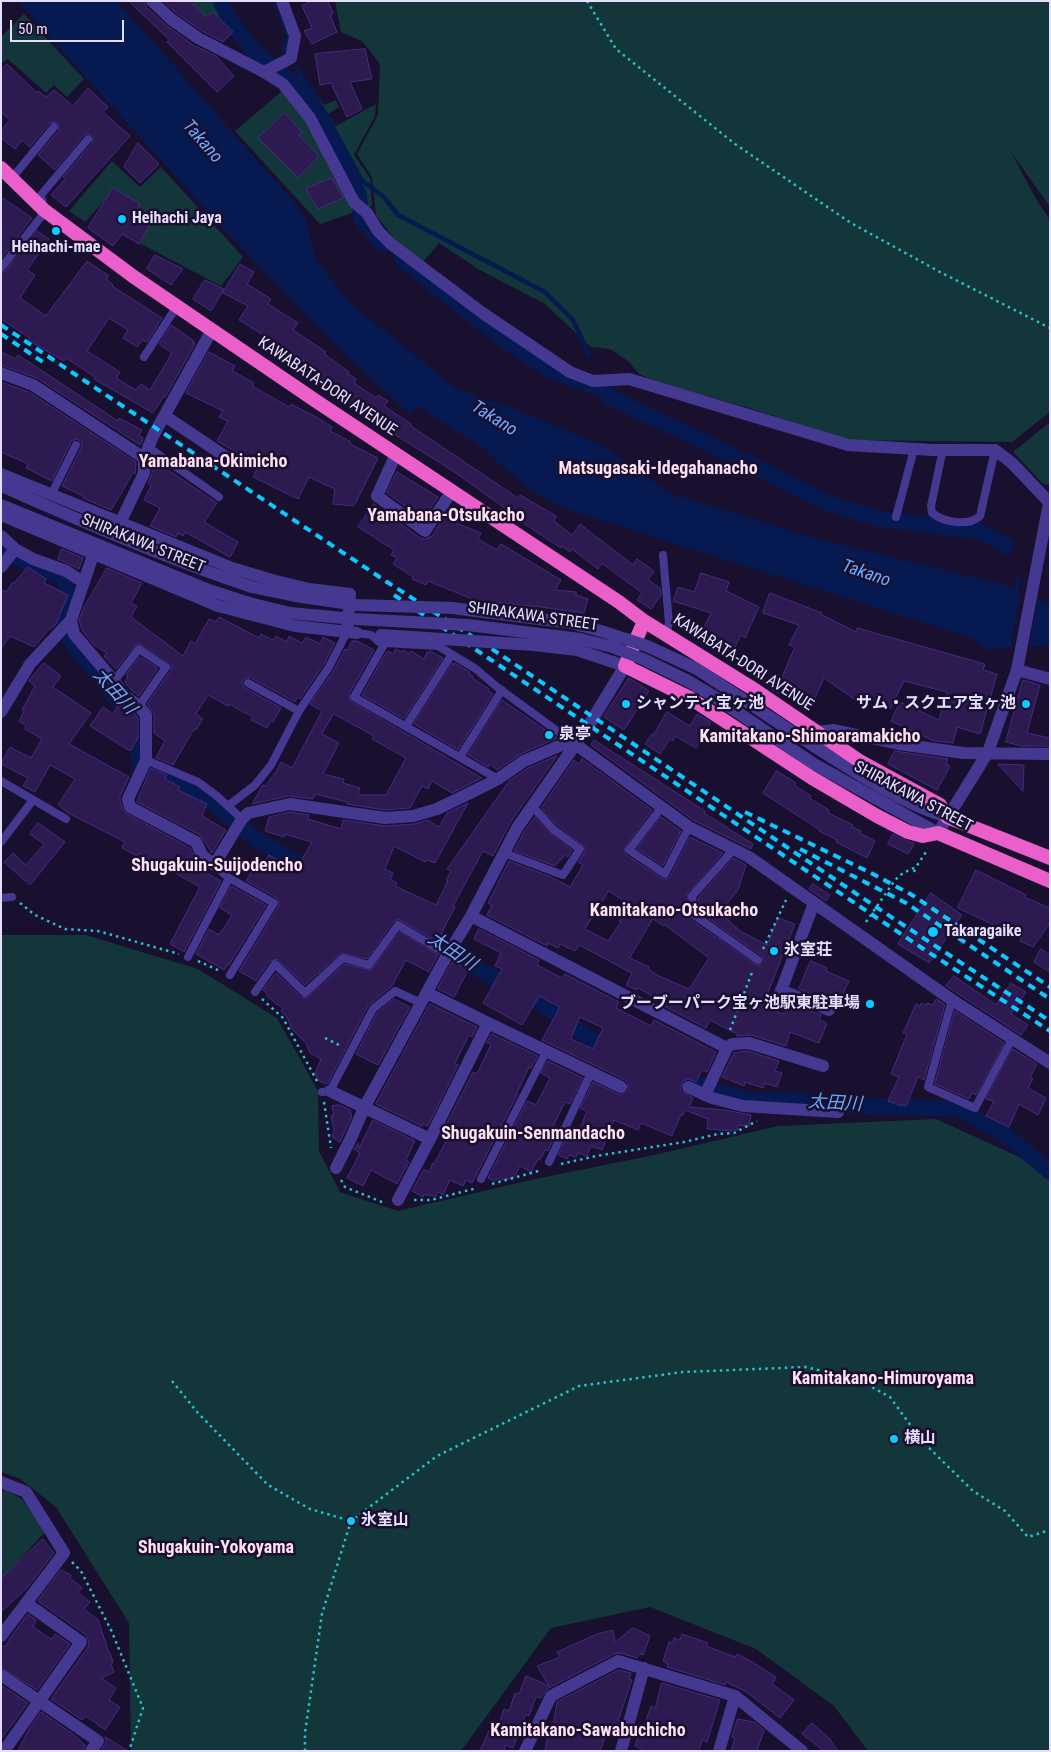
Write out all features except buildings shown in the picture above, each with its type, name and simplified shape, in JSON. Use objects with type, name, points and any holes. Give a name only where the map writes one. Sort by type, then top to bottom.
[{"type":"highway","name":"KAWABATA-DORI AVENUE","points":[[1,168],[44,210],[177,306],[644,620],[862,762],[940,805],[947,817]]},
{"type":"highway","points":[[644,620],[625,666],[690,698],[812,778],[870,812],[908,832],[923,836],[938,833]]},
{"type":"highway","name":"SHIRAKAWA STREET","points":[[947,817],[1050,858]]},
{"type":"highway","name":"SHIRAKAWA STREET","points":[[938,833],[1050,881]]},
{"type":"street","points":[[152,1],[171,20],[198,38],[272,68],[310,118],[354,202],[367,213],[378,231],[391,244],[484,314],[570,372],[597,380],[629,379],[848,445],[914,449],[995,450],[1012,463],[1050,503],[1018,666],[988,752],[938,833]]},
{"type":"street","points":[[272,68],[291,58],[295,36],[282,1]]},
{"type":"street","points":[[120,524],[144,473],[146,453],[212,330]]},
{"type":"street","points":[[1,373],[33,385],[146,453]]},
{"type":"street","points":[[165,416],[229,459]]},
{"type":"street","points":[[396,454],[377,496],[425,531],[452,491]]},
{"type":"street","points":[[1,474],[120,524],[240,571],[309,589],[350,594],[352,632],[294,626],[218,606],[1,516]]},
{"type":"street","name":"SHIRAKAWA STREET","points":[[1,486],[171,558],[252,587],[357,606],[452,608],[571,624],[601,631],[647,646],[695,668],[817,749],[872,782],[935,814],[947,817]]},
{"type":"street","name":"SHIRAKAWA STREET","points":[[1,505],[208,590],[290,613],[354,619],[468,625],[580,640],[612,648],[643,659],[688,681],[814,764],[938,833]]},
{"type":"street","points":[[1,536],[15,549],[33,559],[66,570],[83,582]]},
{"type":"street","points":[[1,567],[15,549]]},
{"type":"street","points":[[1,712],[30,664],[71,620],[93,554]]},
{"type":"street","points":[[71,620],[74,634],[125,696],[139,706],[146,715],[146,760],[128,799],[130,807],[196,842],[202,855],[214,865],[242,819],[248,813],[290,804],[385,818],[413,816],[437,809],[498,778],[524,761],[574,742]]},
{"type":"street","points":[[336,1168],[352,1138],[364,1108],[471,916],[517,828],[533,807],[625,666],[576,650],[534,644],[379,638]]},
{"type":"street","points":[[1018,666],[1050,679]]},
{"type":"street","points":[[818,732],[834,730],[899,744],[962,754],[988,752],[1050,754]]},
{"type":"street","points":[[574,742],[689,827],[749,857],[952,1000],[1050,1063]]},
{"type":"street","points":[[776,1004],[814,903]]},
{"type":"street","points":[[471,916],[727,1048]]},
{"type":"street","points":[[781,990],[829,1010]]},
{"type":"street","points":[[424,998],[488,1023],[621,1087]]},
{"type":"street","points":[[398,1200],[488,1023]]},
{"type":"street","points":[[705,1095],[727,1048],[732,1044],[749,1043],[823,1066]]},
{"type":"street","points":[[688,1087],[705,1095],[743,1106],[838,1112]]},
{"type":"street","points":[[326,1091],[430,1139]]},
{"type":"street","points":[[1,1482],[26,1492],[64,1553],[1,1636]]},
{"type":"street","points":[[4,1751],[81,1642],[26,1603]]},
{"type":"street","points":[[525,1751],[551,1696],[618,1661],[735,1696],[802,1751]]},
{"type":"street","points":[[621,1751],[644,1668]]},
{"type":"street","points":[[1,1675],[98,1741],[91,1751]]},
{"type":"street","points":[[719,1751],[735,1696]]},
{"type":"lane","points":[[12,178],[54,127]]},
{"type":"lane","points":[[1,268],[41,217],[44,210],[41,195],[88,139]]},
{"type":"lane","points":[[144,358],[177,306]]},
{"type":"lane","points":[[51,495],[76,444]]},
{"type":"lane","points":[[896,517],[914,449]]},
{"type":"lane","points":[[943,449],[931,506],[932,513],[938,518],[966,523],[980,516],[995,450]]},
{"type":"lane","points":[[146,453],[219,497]]},
{"type":"lane","points":[[663,555],[669,623],[666,634]]},
{"type":"lane","points":[[228,806],[255,785],[271,765],[299,712],[352,632],[379,638],[438,646],[476,669],[574,742]]},
{"type":"lane","points":[[379,638],[354,697],[498,778]]},
{"type":"lane","points":[[114,681],[139,649],[166,667],[139,706]]},
{"type":"lane","points":[[406,726],[452,654]]},
{"type":"lane","points":[[248,683],[299,712]]},
{"type":"lane","points":[[460,757],[502,690]]},
{"type":"lane","points":[[146,760],[198,782],[242,819]]},
{"type":"lane","points":[[1,781],[66,819]]},
{"type":"lane","points":[[1,842],[33,800]]},
{"type":"lane","points":[[504,852],[563,875],[580,849],[554,830],[533,807]]},
{"type":"lane","points":[[661,808],[630,850],[665,874],[689,827]]},
{"type":"lane","points":[[734,850],[692,896],[694,915],[758,960]]},
{"type":"lane","points":[[214,865],[230,878],[274,903],[230,975]]},
{"type":"lane","points":[[188,957],[230,878]]},
{"type":"lane","points":[[1,898],[12,897]]},
{"type":"lane","points":[[255,992],[275,964],[305,993],[343,958],[369,965],[398,925],[448,955]]},
{"type":"lane","points":[[326,1091],[352,1051],[373,1010],[395,991],[424,998]]},
{"type":"lane","points":[[952,1000],[928,1087],[975,1108],[1012,1039]]},
{"type":"lane","points":[[481,1179],[546,1052]]},
{"type":"lane","points":[[550,1162],[591,1073]]},
{"type":"path","points":[[587,1],[616,49],[735,144],[851,223],[940,272],[1050,328]]},
{"type":"path","points":[[914,872],[928,849]]},
{"type":"path","points":[[858,934],[903,873],[916,867]]},
{"type":"path","points":[[12,897],[35,915],[65,928],[98,931],[188,957]]},
{"type":"path","points":[[325,1038],[352,1051]]},
{"type":"path","points":[[684,1142],[718,1134],[734,1133],[761,1119]]},
{"type":"path","points":[[305,1751],[305,1733],[322,1614],[351,1520],[437,1456],[579,1386],[683,1372],[806,1367],[859,1380],[890,1398],[922,1441],[973,1491],[1004,1511],[1028,1537],[1050,1530]]},
{"type":"path","points":[[172,1382],[198,1413],[268,1485],[310,1509],[351,1520]]},
{"type":"path","points":[[64,1553],[81,1571],[112,1632],[144,1708],[129,1751]]},
{"type":"green space","points":[[194,1],[216,1],[224,17],[180,15]]},
{"type":"green space","points":[[335,1],[1050,1],[1050,207],[1011,152],[1036,199],[1050,220],[1050,412],[1012,442],[844,440],[753,409],[659,383],[639,374],[628,361],[610,349],[591,347],[545,304],[478,269],[439,243],[423,262],[398,244],[376,215],[372,177],[357,154],[378,115],[380,64],[362,41],[341,32]]},
{"type":"green space","points":[[24,14],[84,79],[67,97],[54,85],[46,93],[8,59],[1,64],[1,37]]},
{"type":"green space","points":[[300,76],[324,105],[336,100],[339,107],[328,114],[336,126],[376,104],[375,116],[354,155],[370,178],[372,206],[320,224],[235,131]]},
{"type":"green space","points":[[112,161],[140,187],[161,167],[243,257],[221,286],[126,236],[135,223],[104,201],[85,222],[69,211]]},
{"type":"green space","points":[[1050,422],[1050,486],[1042,483],[1013,452]]},
{"type":"green space","points":[[1,935],[86,935],[198,969],[277,1018],[318,1091],[319,1151],[340,1192],[398,1211],[778,1126],[936,1119],[1028,1161],[1050,1176],[1050,1751],[868,1751],[834,1706],[756,1649],[650,1607],[551,1628],[461,1751],[131,1751],[129,1623],[56,1507],[19,1478],[1,1472]]},
{"type":"green space","points":[[4,1489],[22,1499],[45,1532],[1,1580],[1,1495]]},
{"type":"water","name":"Takano","points":[[17,1],[117,1],[304,214],[316,260],[352,305],[457,389],[507,406],[601,445],[669,493],[814,538],[1006,585],[1046,603],[1050,603],[1050,645],[986,650],[972,638],[566,509],[529,490],[484,449],[418,406],[410,414],[352,361],[225,231]]},
{"type":"pier","points":[[1021,589],[1038,597],[1029,649],[1010,651]]},
{"type":"waterway","points":[[221,1],[229,19],[253,51],[301,90],[325,128],[359,195],[361,218],[383,244]]},
{"type":"waterway","points":[[275,1],[289,37],[283,50]]},
{"type":"waterway","points":[[297,68],[328,118],[362,181],[384,197],[398,215],[545,292],[573,320],[589,354]]},
{"type":"waterway","points":[[402,259],[500,337],[551,371],[603,389],[611,398],[830,504],[880,519],[979,531],[1006,546]]},
{"type":"waterway","name":"太田川","points":[[1,545],[17,557],[65,578],[68,595],[63,623],[70,639],[119,702],[137,716],[139,723],[139,767],[159,777],[188,786],[207,798],[257,840],[319,875]]},
{"type":"waterway","points":[[1015,593],[1018,580]]},
{"type":"waterway","name":"太田川","points":[[421,932],[481,971],[537,1001],[600,1045],[614,1052]]},
{"type":"waterway","name":"太田川","points":[[668,1071],[714,1091],[748,1100],[807,1101],[828,1105],[959,1109],[1006,1135],[1050,1172]]},
{"type":"railway","points":[[1,325],[1050,1021]]},
{"type":"railway","points":[[1,334],[46,364]]},
{"type":"railway","points":[[394,595],[922,948],[1050,1031]]},
{"type":"railway","points":[[745,812],[912,895],[1050,987]]},
{"type":"railway","points":[[800,849],[906,903],[1050,999]]},
{"type":"place","name":"Heihachi Jaya","points":[[122,219]]},
{"type":"place","name":"Heihachi-mae","points":[[56,231]]},
{"type":"place","name":"シャンティ宝ヶ池","points":[[626,704]]},
{"type":"place","name":"サム・スクエア宝ヶ池","points":[[1026,704]]},
{"type":"place","name":"泉亭","points":[[549,735]]},
{"type":"place","name":"Takaragaike","points":[[933,932]]},
{"type":"place","name":"氷室荘","points":[[774,951]]},
{"type":"place","name":"ブーブーパーク宝ヶ池駅東駐車場","points":[[870,1004]]},
{"type":"place","name":"横山","points":[[894,1439]]},
{"type":"place","name":"氷室山","points":[[351,1521]]},
{"type":"district","name":"Yamabana-Okimicho","points":[[213,462]]},
{"type":"district","name":"Matsugasaki-Idegahanacho","points":[[658,469]]},
{"type":"district","name":"Yamabana-Otsukacho","points":[[446,516]]},
{"type":"district","name":"Kamitakano-Shimoaramakicho","points":[[810,737]]},
{"type":"district","name":"Shugakuin-Suijodencho","points":[[217,866]]},
{"type":"district","name":"Kamitakano-Otsukacho","points":[[674,911]]},
{"type":"district","name":"Shugakuin-Senmandacho","points":[[533,1134]]},
{"type":"district","name":"Kamitakano-Himuroyama","points":[[883,1379]]},
{"type":"district","name":"Shugakuin-Yokoyama","points":[[216,1548]]},
{"type":"district","name":"Kamitakano-Sawabuchicho","points":[[588,1731]]}]
